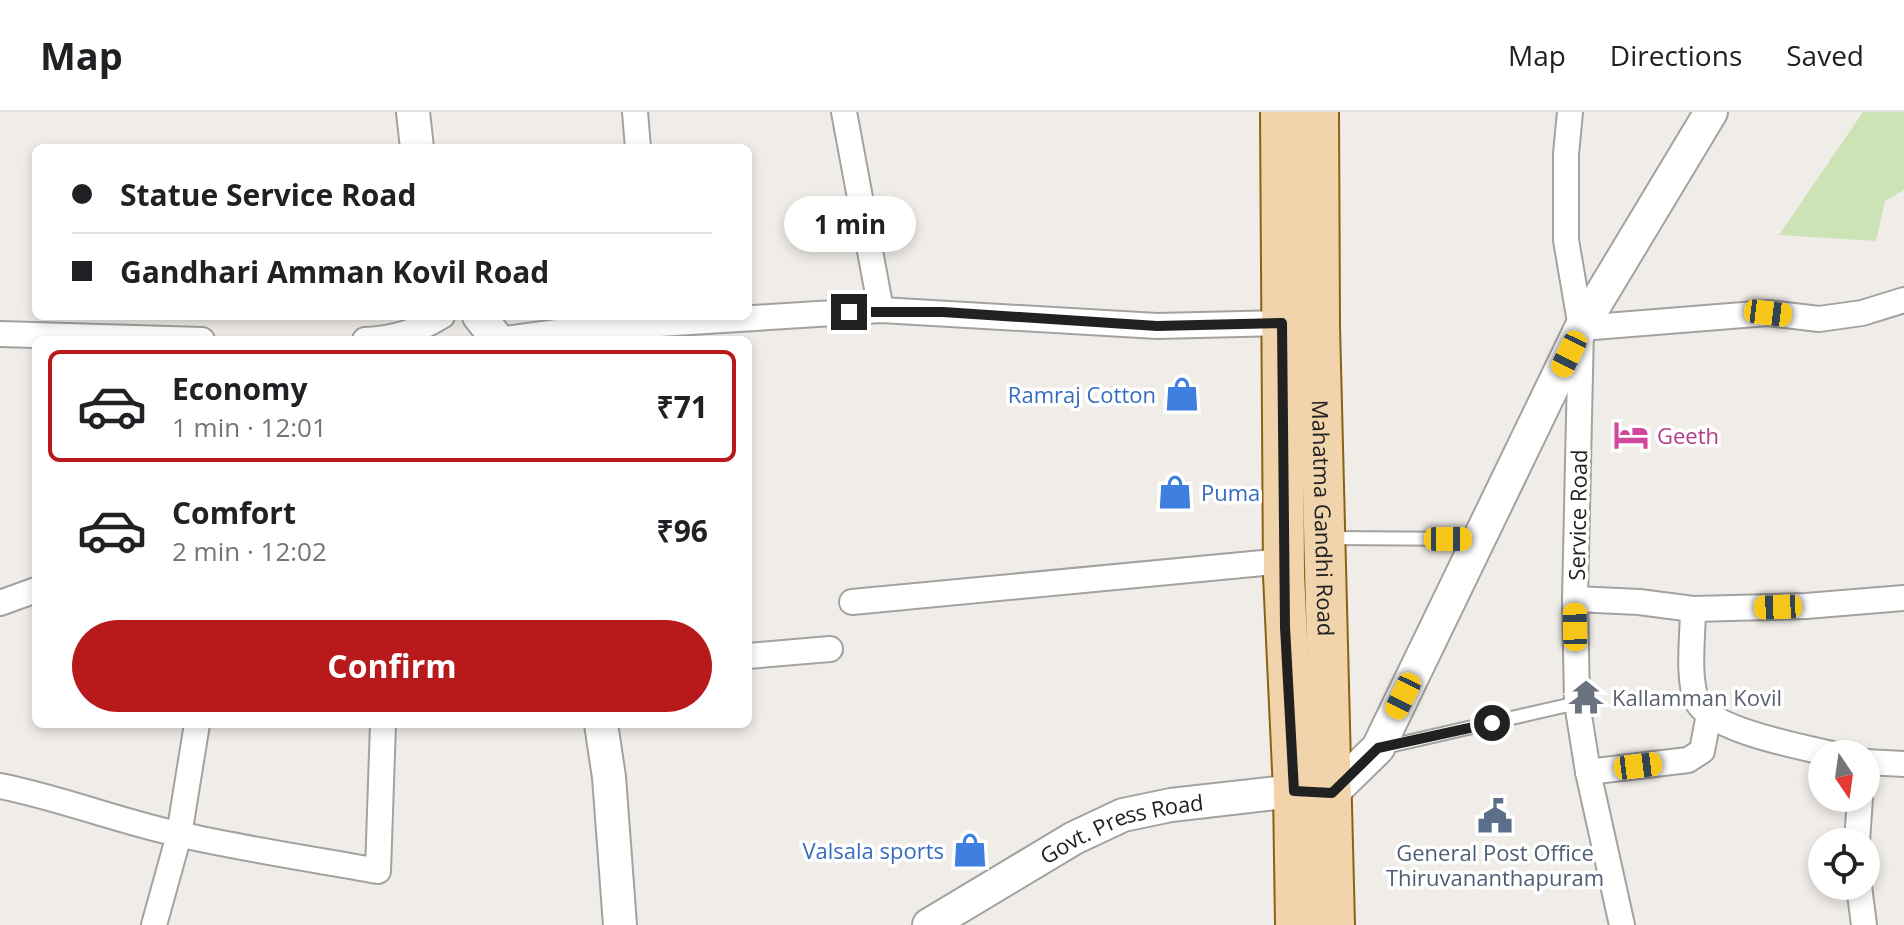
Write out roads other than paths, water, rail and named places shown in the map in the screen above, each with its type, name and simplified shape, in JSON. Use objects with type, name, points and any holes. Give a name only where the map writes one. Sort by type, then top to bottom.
[{"type":"main road","name":"Mahatma Gandhi Road","points":[[1281,112],[1284,561],[1313,792],[1334,925]]},
{"type":"main road","name":"Mahatma Gandhi Road","points":[[1296,925],[1313,792],[1325,538],[1319,326],[1318,112]]},
{"type":"street","points":[[413,112],[417,144]]},
{"type":"street","points":[[635,112],[638,144]]},
{"type":"street","points":[[844,112],[881,310]]},
{"type":"street","name":"Service Road","points":[[1570,112],[1566,154],[1566,240],[1581,328],[1575,599],[1577,703],[1588,772],[1622,925]]},
{"type":"street","points":[[1313,792],[1378,748],[1581,328],[1711,112]]},
{"type":"street","points":[[1581,328],[1768,313],[1819,319],[1862,313],[1904,300]]},
{"type":"street","points":[[752,317],[881,310],[1157,326],[1282,323]]},
{"type":"street","points":[[397,336],[414,332],[435,320]]},
{"type":"street","points":[[482,320],[495,336]]},
{"type":"street","points":[[527,336],[679,320]]},
{"type":"street","points":[[0,334],[67,336]]},
{"type":"street","points":[[852,602],[1284,561]]},
{"type":"street","points":[[0,603],[32,591]]},
{"type":"street","points":[[1575,599],[1639,602],[1693,609],[1806,606],[1904,598]]},
{"type":"street","points":[[1693,609],[1694,690],[1702,710],[1743,732],[1808,748]]},
{"type":"street","points":[[752,656],[830,649]]},
{"type":"street","points":[[1588,772],[1688,760],[1702,751],[1709,714]]},
{"type":"street","points":[[154,925],[179,835],[196,728]]},
{"type":"street","points":[[0,786],[52,797],[179,835],[378,871],[383,728]]},
{"type":"street","points":[[602,728],[609,777],[620,925]]},
{"type":"street","points":[[1880,763],[1904,764]]},
{"type":"street","name":"Govt. Press Road","points":[[929,925],[1074,838],[1123,815],[1171,805],[1313,792]]},
{"type":"street","points":[[1861,900],[1864,925]]},
{"type":"lane","points":[[1325,538],[1479,539]]},
{"type":"lane","points":[[1378,748],[1577,703]]},
{"type":"place","name":"Ramraj Cotton","points":[[1182,394]]},
{"type":"place","name":"Geeth","points":[[1631,435]]},
{"type":"place","name":"Puma","points":[[1175,492]]},
{"type":"place","name":"Kallamman Kovil","points":[[1586,697]]},
{"type":"place","name":"General Post Office Thiruvananthapuram","points":[[1495,816]]},
{"type":"place","name":"Valsala sports","points":[[970,850]]}]
